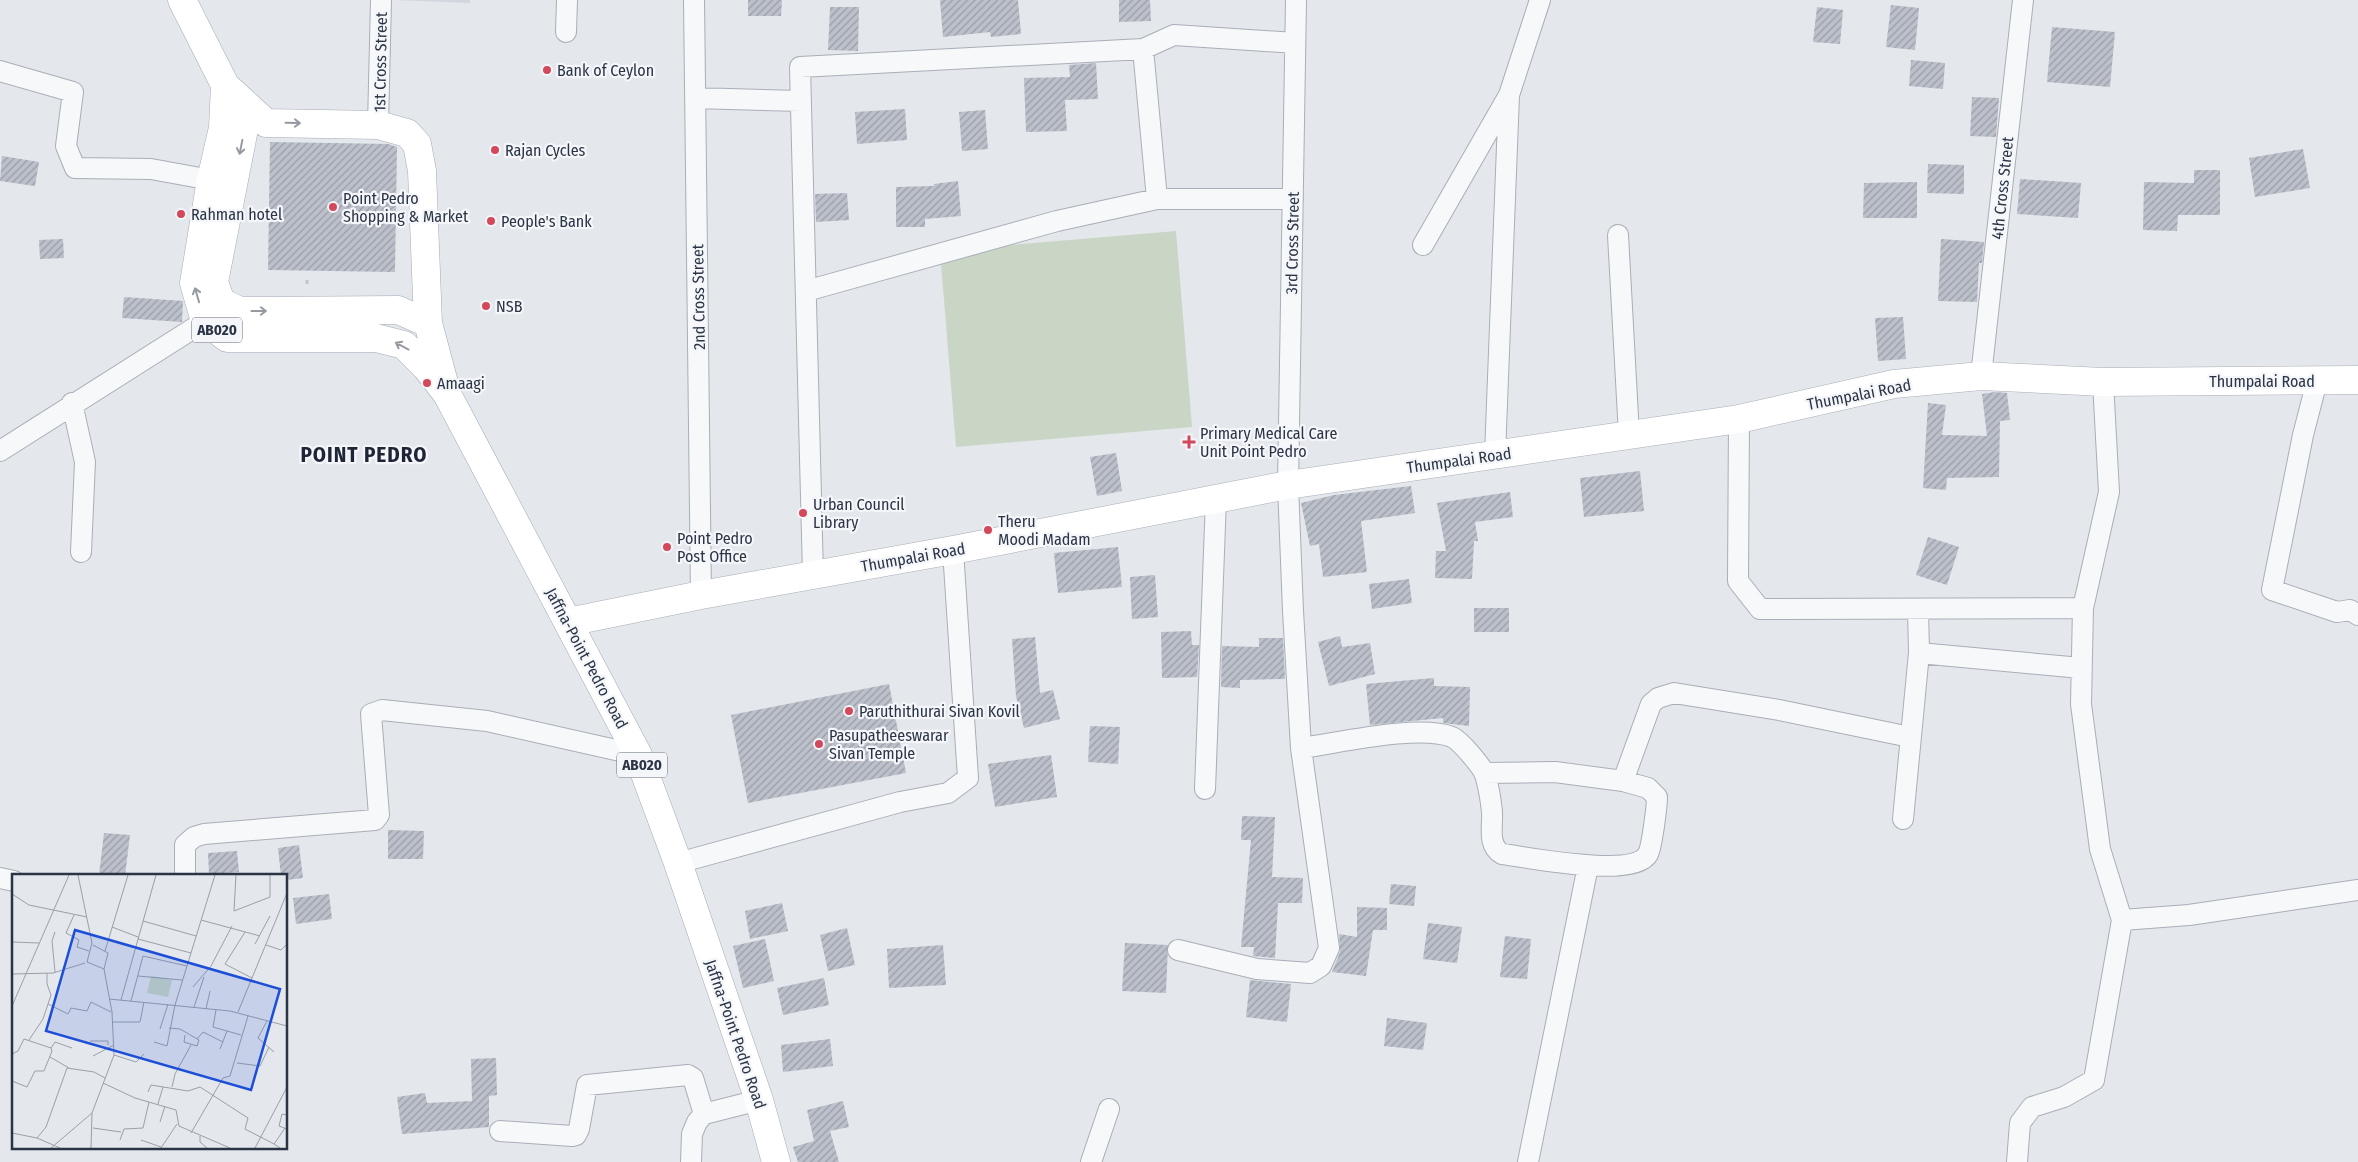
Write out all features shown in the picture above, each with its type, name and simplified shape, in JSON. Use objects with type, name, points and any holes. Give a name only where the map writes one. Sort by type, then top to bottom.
[{"type":"main road","name":"Jaffna-Point Pedro Road","points":[[182,0],[224,85],[243,134],[214,282],[221,302],[240,311],[398,310],[428,323]]},
{"type":"main road","name":"Jaffna-Point Pedro Road","points":[[224,85],[266,123],[378,125],[407,133],[417,144],[422,172],[428,323],[447,394]]},
{"type":"main road","name":"Jaffna-Point Pedro Road","points":[[224,85],[223,128],[211,180],[194,283],[205,321],[227,338],[376,338],[404,345],[426,367],[447,394],[638,755],[678,863],[759,1100],[776,1162]]},
{"type":"main road","name":"Thumpalai Road","points":[[568,622],[701,595],[953,550],[1288,485],[1739,419],[1894,384],[1981,376],[2103,382],[2358,380]]},
{"type":"street","name":"1st Cross Street","points":[[378,125],[381,0]]},
{"type":"street","points":[[566,32],[567,0]]},
{"type":"street","name":"2nd Cross Street","points":[[694,0],[701,595]]},
{"type":"street","name":"3rd Cross Street","points":[[1178,950],[1257,969],[1310,973],[1321,966],[1329,948],[1301,748],[1288,485],[1296,0]]},
{"type":"street","points":[[1423,246],[1509,95],[1540,0]]},
{"type":"street","name":"4th Cross Street","points":[[1981,376],[2023,0]]},
{"type":"street","points":[[813,575],[800,67],[1143,50],[1174,35],[1295,43]]},
{"type":"street","points":[[1143,50],[1157,199]]},
{"type":"street","points":[[0,71],[73,92],[66,146],[75,168],[151,169],[211,180]]},
{"type":"street","points":[[1495,455],[1509,95]]},
{"type":"street","points":[[696,98],[801,101]]},
{"type":"street","points":[[806,291],[1057,221],[1157,199],[1293,199]]},
{"type":"street","points":[[1618,235],[1629,435]]},
{"type":"street","points":[[0,450],[205,321]]},
{"type":"street","points":[[2316,381],[2272,590],[2337,612],[2350,610],[2358,615]]},
{"type":"street","points":[[2016,1162],[2020,1123],[2032,1107],[2064,1097],[2094,1080],[2122,920],[2100,849],[2081,704],[2083,608],[2109,492],[2103,382]]},
{"type":"street","points":[[72,403],[85,462],[81,552]]},
{"type":"street","points":[[1739,419],[1738,580],[1760,608],[2083,608]]},
{"type":"street","points":[[1205,789],[1216,499]]},
{"type":"street","points":[[678,863],[900,802],[948,792],[968,778],[953,550]]},
{"type":"street","points":[[1903,819],[1918,653],[1918,608]]},
{"type":"street","points":[[1918,653],[2081,668]]},
{"type":"street","points":[[1623,781],[1650,704],[1658,698],[1674,693],[1779,710],[1910,737]]},
{"type":"street","points":[[185,874],[185,845],[194,837],[204,834],[375,820],[379,815],[371,714],[382,710],[487,721],[638,755]]},
{"type":"street","points":[[1301,748],[1414,732],[1453,738],[1467,750],[1484,773],[1492,810],[1492,840],[1496,850],[1502,854],[1588,866],[1631,864],[1641,860],[1648,853],[1657,805],[1657,797],[1648,788],[1623,781],[1555,772],[1484,773]]},
{"type":"street","points":[[1528,1162],[1588,866]]},
{"type":"street","points":[[2122,920],[2189,915],[2358,890]]},
{"type":"street","points":[[500,1131],[576,1135],[579,1129],[587,1085],[688,1074],[693,1078],[704,1114]]},
{"type":"street","points":[[691,1162],[692,1134],[697,1122],[704,1114],[759,1100]]},
{"type":"street","points":[[1091,1162],[1109,1109]]},
{"type":"shaded area","points":[[394,0],[470,0],[470,3]]},
{"type":"green space","points":[[1176,231],[1192,427],[956,447],[940,251]]},
{"type":"building","points":[[748,0],[782,0],[781,16],[748,16]]},
{"type":"building","points":[[940,0],[1018,0],[1021,34],[991,37],[990,32],[943,37]]},
{"type":"building","points":[[1119,0],[1150,0],[1151,21],[1119,22]]},
{"type":"building","points":[[1891,5],[1919,8],[1915,50],[1886,47]]},
{"type":"building","points":[[830,7],[859,7],[858,51],[828,50]]},
{"type":"building","points":[[1817,7],[1843,10],[1840,44],[1813,42]]},
{"type":"building","points":[[2052,27],[2115,32],[2110,87],[2047,82]]},
{"type":"building","points":[[1911,60],[1945,63],[1943,89],[1909,86]]},
{"type":"building","points":[[1096,63],[1098,99],[1065,100],[1067,131],[1026,132],[1024,78],[1070,77],[1069,65]]},
{"type":"building","points":[[1972,97],[1999,98],[1996,137],[1970,136]]},
{"type":"building","points":[[905,109],[907,140],[857,144],[855,112]]},
{"type":"building","points":[[985,110],[988,149],[962,151],[959,112]]},
{"type":"building","name":"Point Pedro Shopping & Market","points":[[270,142],[388,144],[397,147],[395,272],[268,270]]},
{"type":"building","points":[[2303,149],[2310,188],[2255,197],[2249,158]]},
{"type":"building","points":[[2,156],[39,162],[35,186],[0,181]]},
{"type":"building","points":[[1928,164],[1964,165],[1964,194],[1927,193]]},
{"type":"building","points":[[2194,170],[2220,170],[2220,215],[2178,215],[2177,231],[2143,230],[2144,182],[2194,183]]},
{"type":"building","points":[[2020,179],[2081,183],[2078,218],[2017,214]]},
{"type":"building","points":[[958,181],[961,216],[925,219],[925,227],[896,227],[896,187],[934,186],[934,184]]},
{"type":"building","points":[[1917,182],[1917,218],[1863,218],[1864,183]]},
{"type":"building","points":[[847,193],[849,220],[816,222],[815,194]]},
{"type":"building","points":[[63,239],[64,258],[40,259],[39,240]]},
{"type":"building","points":[[1941,239],[1984,242],[1982,263],[1979,263],[1977,302],[1938,301]]},
{"type":"building","points":[[124,297],[183,301],[182,322],[122,318]]},
{"type":"building","points":[[1903,317],[1906,359],[1878,361],[1875,318]]},
{"type":"building","points":[[2007,393],[2010,420],[2000,421],[1999,477],[1947,478],[1946,490],[1923,488],[1928,403],[1946,405],[1942,435],[1987,436],[1982,394]]},
{"type":"building","points":[[1116,453],[1122,491],[1097,496],[1090,457]]},
{"type":"building","points":[[1640,471],[1644,511],[1584,517],[1580,478]]},
{"type":"building","points":[[1411,486],[1415,513],[1361,521],[1367,572],[1323,577],[1319,544],[1310,546],[1301,503],[1334,495]]},
{"type":"building","points":[[1510,492],[1513,517],[1475,522],[1478,541],[1474,541],[1472,579],[1435,578],[1436,551],[1446,551],[1437,503]]},
{"type":"building","points":[[1928,537],[1959,547],[1947,585],[1916,575]]},
{"type":"building","points":[[1118,547],[1122,587],[1058,593],[1054,553]]},
{"type":"building","points":[[1155,575],[1158,617],[1132,619],[1130,577]]},
{"type":"building","points":[[1409,579],[1412,603],[1372,609],[1369,584]]},
{"type":"building","points":[[1474,608],[1509,608],[1509,632],[1474,632]]},
{"type":"building","points":[[1191,631],[1192,645],[1199,645],[1197,677],[1162,678],[1161,632]]},
{"type":"building","points":[[1340,636],[1342,647],[1370,643],[1375,674],[1329,686],[1318,642]]},
{"type":"building","points":[[1035,637],[1040,693],[1053,690],[1060,719],[1024,728],[1016,696],[1012,639]]},
{"type":"building","points":[[1259,638],[1283,638],[1285,679],[1240,680],[1240,688],[1221,687],[1222,646],[1259,647]]},
{"type":"building","points":[[1434,678],[1434,686],[1470,687],[1469,726],[1443,723],[1443,718],[1370,725],[1366,684]]},
{"type":"building","name":"Pasupatheeswarar Sivan Temple","points":[[889,684],[906,773],[748,803],[731,715]]},
{"type":"building","points":[[1090,726],[1120,727],[1118,764],[1088,762]]},
{"type":"building","points":[[1051,755],[1057,797],[995,807],[988,764]]},
{"type":"building","points":[[1242,816],[1275,817],[1272,877],[1303,878],[1302,903],[1278,903],[1275,958],[1253,956],[1254,947],[1241,947],[1251,840],[1241,840]]},
{"type":"building","points":[[388,830],[424,831],[423,859],[388,859]]},
{"type":"building","points":[[104,833],[130,835],[125,874],[99,874]]},
{"type":"building","points":[[299,845],[303,878],[288,880],[288,874],[281,874],[278,848]]},
{"type":"building","points":[[237,851],[239,872],[209,874],[208,853]]},
{"type":"building","points":[[1391,884],[1416,886],[1414,906],[1389,904]]},
{"type":"building","points":[[329,894],[332,919],[296,924],[293,898]]},
{"type":"building","points":[[782,903],[788,931],[750,939],[745,911]]},
{"type":"building","points":[[1357,907],[1387,908],[1387,930],[1373,930],[1366,976],[1332,972],[1340,952],[1339,934],[1357,937]]},
{"type":"building","points":[[1428,923],[1462,927],[1457,963],[1423,959]]},
{"type":"building","points":[[847,928],[855,965],[828,971],[820,935]]},
{"type":"building","points":[[1505,936],[1531,939],[1527,979],[1500,977]]},
{"type":"building","points":[[765,939],[774,981],[743,988],[733,946]]},
{"type":"building","points":[[1125,943],[1168,945],[1166,993],[1122,991]]},
{"type":"building","points":[[943,945],[946,985],[889,988],[887,949]]},
{"type":"building","points":[[824,978],[829,1005],[783,1015],[777,988]]},
{"type":"building","points":[[1250,980],[1291,984],[1287,1022],[1246,1017]]},
{"type":"building","points":[[1387,1018],[1427,1023],[1423,1050],[1384,1046]]},
{"type":"building","points":[[830,1039],[833,1066],[783,1072],[781,1045]]},
{"type":"building","points":[[496,1058],[497,1095],[489,1096],[489,1127],[402,1134],[397,1097],[425,1093],[427,1103],[472,1101],[471,1059]]},
{"type":"building","points":[[843,1101],[849,1127],[830,1131],[839,1162],[798,1162],[793,1147],[814,1141],[807,1110]]},
{"type":"place","name":"Bank of Ceylon","points":[[547,70]]},
{"type":"place","name":"Rajan Cycles","points":[[495,150]]},
{"type":"place","name":"Point Pedro Shopping & Market","points":[[333,207]]},
{"type":"place","name":"Rahman hotel","points":[[181,214]]},
{"type":"place","name":"People's Bank","points":[[491,221]]},
{"type":"place","name":"NSB","points":[[486,306]]},
{"type":"place","name":"Amaagi","points":[[427,383]]},
{"type":"place","name":"Primary Medical Care Unit Point Pedro","points":[[1189,442]]},
{"type":"place","name":"Urban Council Library","points":[[803,513]]},
{"type":"place","name":"Theru Moodi Madam","points":[[988,530]]},
{"type":"place","name":"Point Pedro Post Office","points":[[667,547]]},
{"type":"place","name":"Paruthithurai Sivan Kovil","points":[[849,711]]},
{"type":"place","name":"Pasupatheeswarar Sivan Temple","points":[[819,744]]},
{"type":"district","name":"POINT PEDRO","points":[[364,455]]}]
